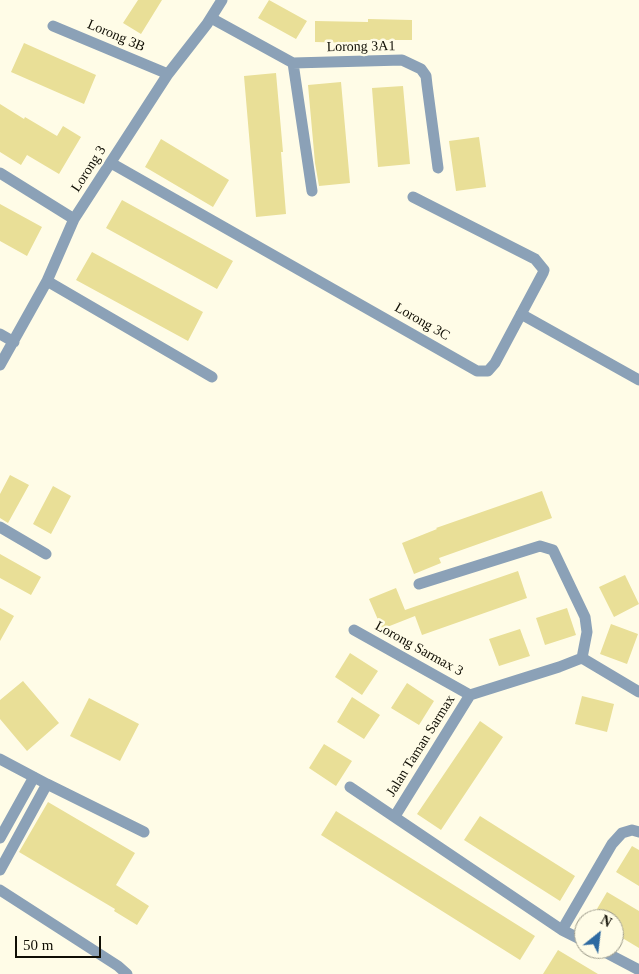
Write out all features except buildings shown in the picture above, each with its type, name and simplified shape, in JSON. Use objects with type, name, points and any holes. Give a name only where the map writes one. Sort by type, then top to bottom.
[{"type":"street","name":"Lorong 3","points":[[0,365],[47,281],[74,219],[168,74],[211,18],[222,0]]},
{"type":"street","name":"Lorong 3A1","points":[[211,18],[293,62],[402,60],[421,69],[426,76],[428,85],[438,168]]},
{"type":"street","name":"Lorong 3B","points":[[53,26],[168,74]]},
{"type":"street","points":[[293,62],[312,191]]},
{"type":"street","name":"Lorong 3C","points":[[111,163],[477,371],[488,371],[495,363],[544,270],[535,259],[413,197]]},
{"type":"street","points":[[0,173],[74,219]]},
{"type":"street","points":[[47,281],[212,377]]},
{"type":"street","points":[[521,314],[639,380]]},
{"type":"street","points":[[0,334],[14,342]]},
{"type":"street","points":[[0,527],[46,554]]},
{"type":"street","points":[[419,584],[540,546],[553,550],[585,617],[587,632],[582,658],[639,692]]},
{"type":"street","name":"Lorong Sarmax 3","points":[[354,630],[470,695]]},
{"type":"street","name":"Jalan Taman Sarmax","points":[[395,816],[470,695],[582,658]]},
{"type":"street","points":[[0,759],[144,832]]},
{"type":"street","points":[[0,838],[34,777]]},
{"type":"street","points":[[0,870],[47,784]]},
{"type":"street","points":[[350,787],[562,930],[574,936]]},
{"type":"street","points":[[562,930],[612,844],[622,833],[632,830],[639,832]]},
{"type":"street","points":[[0,890],[118,966],[127,974]]},
{"type":"street","points":[[618,959],[639,970]]}]
